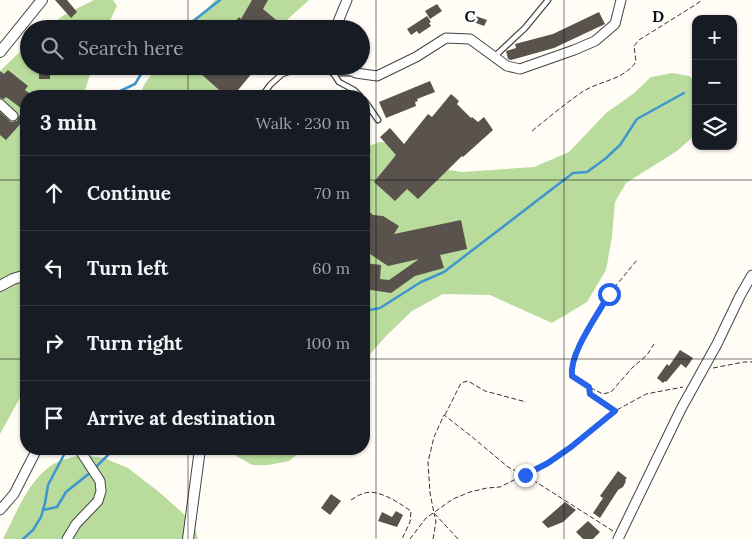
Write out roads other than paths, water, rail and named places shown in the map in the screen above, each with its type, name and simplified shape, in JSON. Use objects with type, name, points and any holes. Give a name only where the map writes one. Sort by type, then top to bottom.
[{"type":"street","points":[[24,20],[42,0]]},
{"type":"street","points":[[339,20],[347,0]]},
{"type":"street","points":[[370,75],[377,76],[416,57],[446,38],[470,39],[507,66],[520,69],[595,41],[615,24],[621,0]]},
{"type":"street","points":[[2,45],[20,25]]},
{"type":"street","points":[[0,104],[13,116]]},
{"type":"street","points":[[619,537],[752,275]]},
{"type":"street","points":[[0,286],[20,277]]},
{"type":"street","points":[[0,510],[14,494],[34,455]]},
{"type":"street","points":[[67,539],[76,524],[98,501],[101,491],[100,481],[83,455]]},
{"type":"street","points":[[189,534],[199,455]]},
{"type":"lane","points":[[494,57],[525,28],[548,0]]},
{"type":"lane","points":[[266,90],[281,75]]},
{"type":"lane","points":[[334,75],[338,82],[354,90]]},
{"type":"lane","points":[[370,108],[378,120]]},
{"type":"waterway","points":[[194,20],[220,0]]},
{"type":"waterway","points":[[122,90],[135,84],[140,75]]},
{"type":"waterway","points":[[370,310],[380,308],[421,282],[444,272],[573,173],[587,172],[605,159],[620,145],[637,119],[684,93]]},
{"type":"waterway","points":[[23,539],[33,530],[41,517],[48,485],[64,455]]},
{"type":"waterway","points":[[95,468],[108,455]]},
{"type":"waterway","points":[[43,510],[57,507],[66,492],[91,472]]}]
